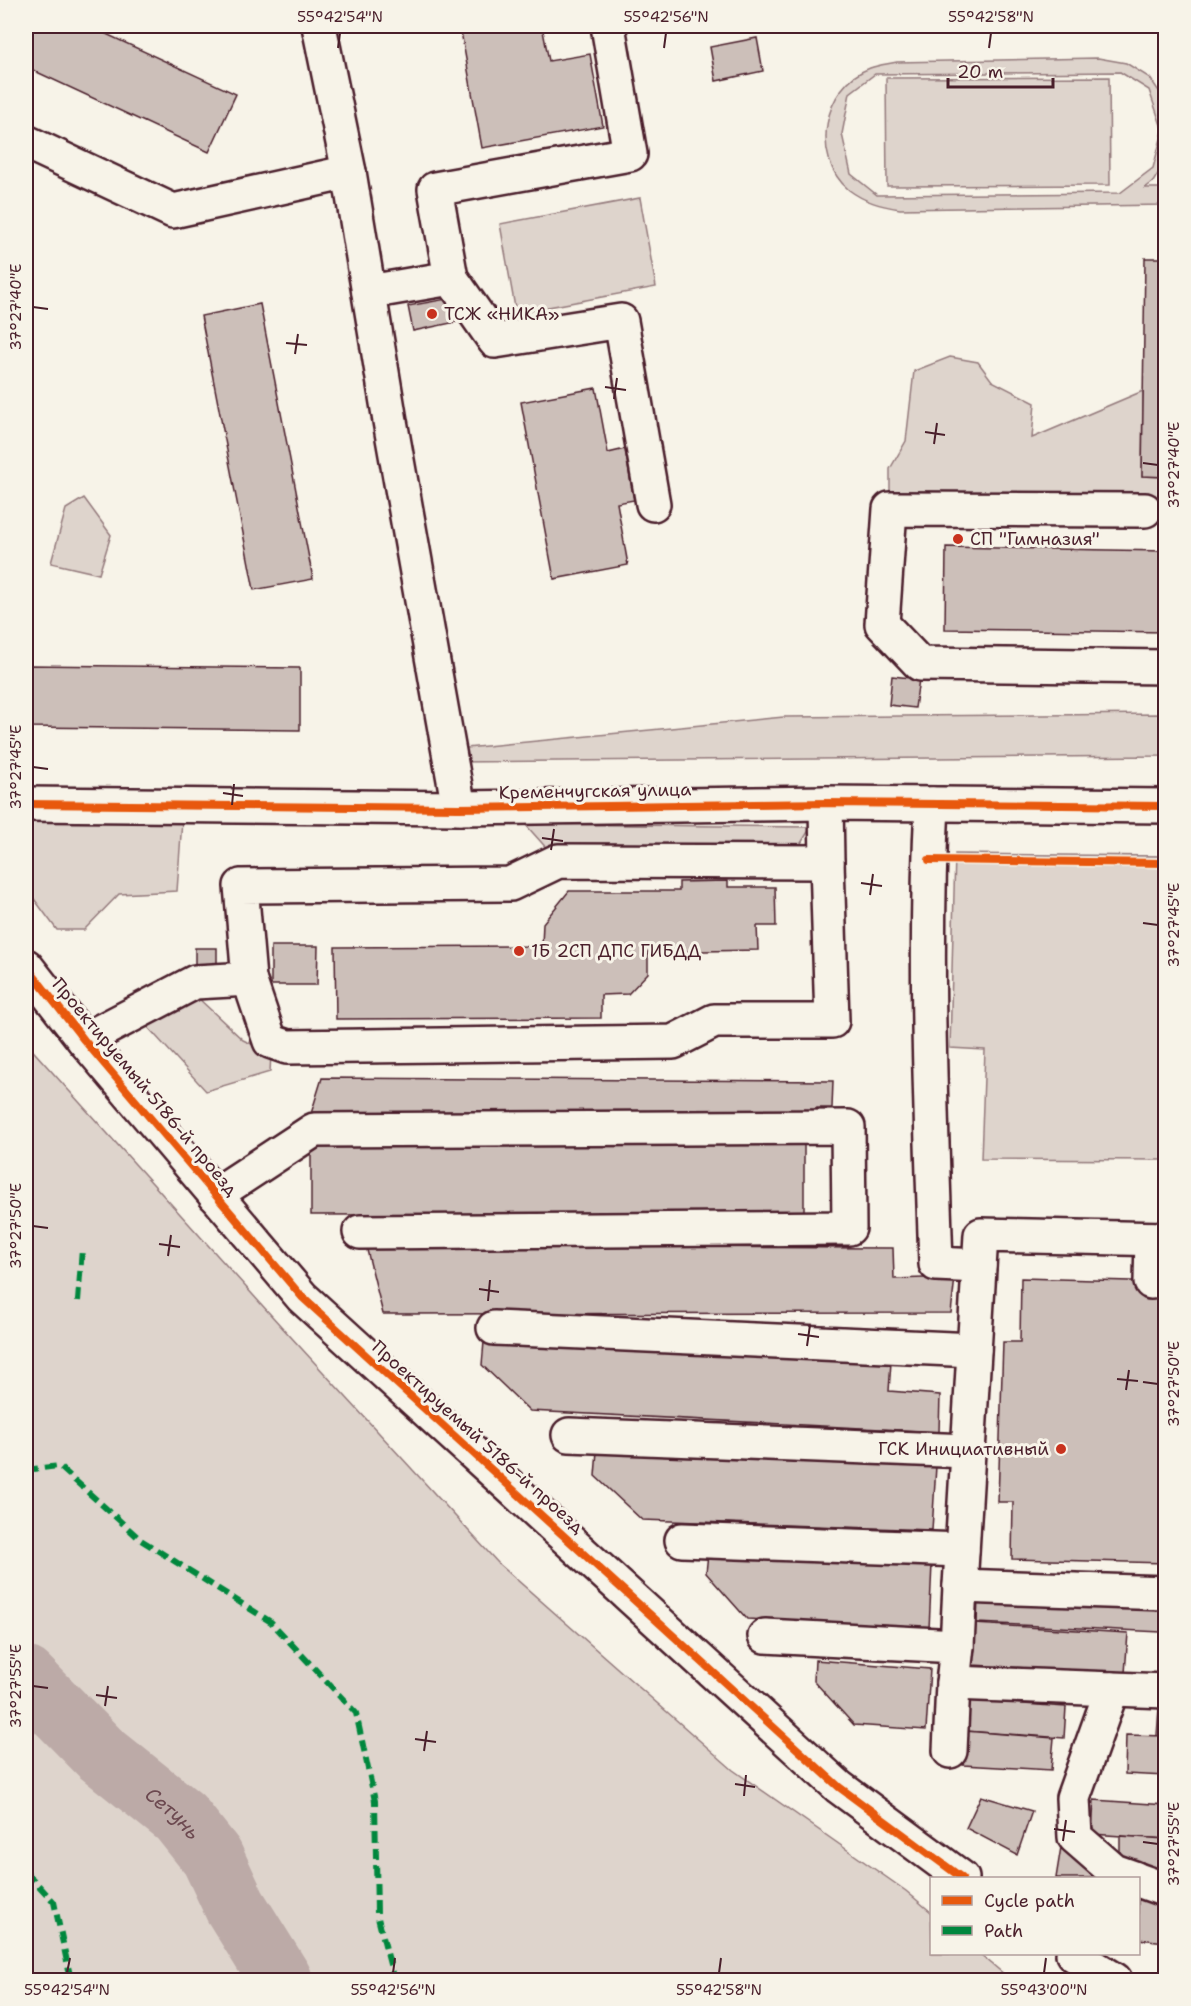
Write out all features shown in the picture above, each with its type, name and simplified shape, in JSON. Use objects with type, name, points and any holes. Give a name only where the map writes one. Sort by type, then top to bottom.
[{"type":"street","points":[[319,26],[349,172],[459,808]]},
{"type":"street","points":[[608,26],[630,154],[435,189],[451,278],[495,342],[621,321],[653,504]]},
{"type":"street","points":[[26,142],[173,211],[349,172]]},
{"type":"street","points":[[369,292],[451,278]]},
{"type":"street","points":[[1145,510],[891,508],[882,624],[920,664],[1166,667]]},
{"type":"street","points":[[826,802],[832,1021],[714,1021],[672,1042],[287,1047],[270,1041],[249,979],[241,886],[510,884],[558,861],[827,862]]},
{"type":"street","name":"Кременчугская улица","points":[[26,804],[459,808],[826,802],[1166,806]]},
{"type":"street","points":[[932,804],[929,860],[929,1055],[936,1264],[979,1266]]},
{"type":"street","name":"Проектируемый 5186-й проезд","points":[[26,966],[84,1040],[311,1305],[839,1787],[961,1877]]},
{"type":"street","points":[[84,1040],[195,982],[249,979]]},
{"type":"street","points":[[215,1194],[314,1130],[848,1127],[849,1228],[360,1232]]},
{"type":"street","points":[[950,1751],[981,1235],[1159,1239],[1151,1282]]},
{"type":"street","points":[[494,1328],[974,1350]]},
{"type":"street","points":[[568,1436],[968,1451]]},
{"type":"street","points":[[682,1540],[962,1550]]},
{"type":"street","points":[[960,1586],[1166,1593]]},
{"type":"street","points":[[765,1636],[957,1646]]},
{"type":"street","points":[[953,1683],[1166,1691]]},
{"type":"street","points":[[1112,1689],[1073,1798],[1076,1837],[1114,1872],[1131,1877]]},
{"type":"street","points":[[1140,1881],[1166,1890]]},
{"type":"street","points":[[1076,1955],[1115,1980]]},
{"type":"shaded area","points":[[1098,58],[1126,63],[1150,78],[1165,100],[1165,162],[1153,182],[1145,188],[1165,188],[1165,205],[900,209],[861,198],[849,190],[837,176],[829,160],[826,142],[827,123],[832,106],[841,90],[854,77],[870,68],[897,62]],"holes":[[[1120,72],[1149,90],[1163,131],[1153,168],[1120,193],[877,195],[851,174],[842,134],[850,93],[875,74]]]},
{"type":"shaded area","points":[[1109,77],[1110,185],[887,186],[886,78]]},
{"type":"shaded area","points":[[640,198],[656,287],[516,313],[500,224]]},
{"type":"shaded area","points":[[950,357],[978,362],[992,381],[1035,403],[1032,438],[1143,391],[1142,476],[1165,477],[1165,509],[890,509],[890,469],[906,441],[914,371]]},
{"type":"shaded area","points":[[84,498],[111,535],[99,574],[51,563],[66,509]]},
{"type":"shaded area","points":[[1165,714],[1165,756],[452,762],[456,749],[784,717]]},
{"type":"shaded area","points":[[26,804],[183,806],[177,891],[119,894],[84,930],[57,930],[26,888]]},
{"type":"shaded area","points":[[525,824],[811,827],[790,861],[558,861]]},
{"type":"shaded area","points":[[955,854],[1165,856],[1165,1160],[981,1159],[985,1050],[950,1048]]},
{"type":"shaded area","points":[[197,997],[243,1040],[271,1053],[270,1072],[206,1091],[145,1024]]},
{"type":"shaded area","points":[[26,1043],[499,1564],[733,1770],[906,1891],[930,1911],[930,1955],[981,1955],[1011,1980],[26,1980]]},
{"type":"building","points":[[26,26],[89,26],[236,94],[209,152],[26,67]]},
{"type":"building","points":[[460,26],[542,26],[549,61],[590,54],[603,126],[482,148]]},
{"type":"building","points":[[757,38],[763,71],[716,81],[710,47]]},
{"type":"building","points":[[1145,258],[1166,258],[1166,477],[1142,476]]},
{"type":"building","name":"ТСЖ «НИКА»","points":[[452,298],[456,322],[413,331],[408,306]]},
{"type":"building","points":[[260,304],[313,579],[254,590],[201,316]]},
{"type":"building","points":[[596,388],[608,453],[625,449],[634,500],[617,503],[628,565],[554,579],[521,402]]},
{"type":"building","points":[[946,547],[1166,551],[1166,632],[945,629]]},
{"type":"building","points":[[26,665],[300,668],[300,730],[26,727]]},
{"type":"building","points":[[892,676],[919,679],[915,708],[889,705]]},
{"type":"building","name":"1Б 2СП ДПС ГИБДД","points":[[728,881],[728,887],[775,887],[776,926],[757,926],[758,950],[648,952],[648,973],[628,994],[601,995],[601,1018],[336,1019],[335,947],[542,946],[543,923],[569,891],[679,891],[679,882]]},
{"type":"building","points":[[271,946],[318,946],[317,985],[271,985]]},
{"type":"building","points":[[195,948],[217,948],[217,982],[195,982]]},
{"type":"building","points":[[322,1078],[833,1081],[832,1108],[817,1108],[818,1117],[310,1117]]},
{"type":"building","points":[[804,1143],[804,1214],[311,1215],[311,1144]]},
{"type":"building","points":[[366,1246],[893,1248],[894,1279],[955,1277],[951,1313],[383,1314]]},
{"type":"building","points":[[1021,1278],[1166,1282],[1166,1563],[1012,1559],[1013,1502],[998,1502],[1003,1342],[1020,1342]]},
{"type":"building","points":[[484,1342],[891,1362],[889,1391],[940,1395],[939,1432],[530,1411],[482,1365]]},
{"type":"building","points":[[597,1451],[936,1466],[932,1530],[642,1520],[595,1476]]},
{"type":"building","points":[[708,1554],[932,1564],[929,1629],[747,1619],[706,1573]]},
{"type":"building","points":[[978,1598],[1162,1608],[1161,1632],[977,1623]]},
{"type":"building","points":[[974,1624],[1128,1633],[1125,1673],[972,1665]]},
{"type":"building","points":[[815,1660],[930,1669],[926,1730],[854,1725],[814,1681]]},
{"type":"building","points":[[967,1700],[1066,1707],[1064,1738],[965,1731]]},
{"type":"building","points":[[1159,1708],[1166,1708],[1166,1736],[1157,1736]]},
{"type":"building","points":[[965,1731],[1054,1738],[1051,1770],[963,1765]]},
{"type":"building","points":[[1126,1735],[1166,1736],[1166,1776],[1125,1774]]},
{"type":"building","points":[[981,1796],[1032,1811],[1017,1855],[966,1828]]},
{"type":"building","points":[[1094,1800],[1166,1805],[1166,1839],[1092,1834]]},
{"type":"building","points":[[1120,1836],[1166,1839],[1166,1875],[1120,1864]]},
{"type":"building","points":[[1061,1847],[1091,1869],[1107,1877],[1056,1877]]},
{"type":"building","points":[[1140,1896],[1166,1902],[1166,1942],[1140,1939]]},
{"type":"waterway","name":"Сетунь","points":[[26,1678],[100,1753],[180,1817],[212,1857],[235,1906],[281,1980]]},
{"type":"marked path","points":[[78,1301],[82,1249]]},
{"type":"marked path","points":[[26,1470],[59,1466],[141,1540],[271,1622],[356,1713],[375,1801],[377,1914],[394,1980]]},
{"type":"marked path","points":[[26,1872],[54,1902],[71,1980]]},
{"type":"cycle path","points":[[26,804],[459,808],[826,803],[1166,806]]},
{"type":"cycle path","points":[[929,860],[1166,863]]},
{"type":"cycle path","points":[[26,966],[84,1040],[302,1297],[839,1787],[961,1877]]},
{"type":"place","name":"ТСЖ «НИКА»","points":[[432,314]]},
{"type":"place","name":"СП \"Гимназия\"","points":[[958,539]]},
{"type":"place","name":"1Б 2СП ДПС ГИБДД","points":[[519,951]]},
{"type":"place","name":"ГСК Инициативный","points":[[1061,1449]]}]
